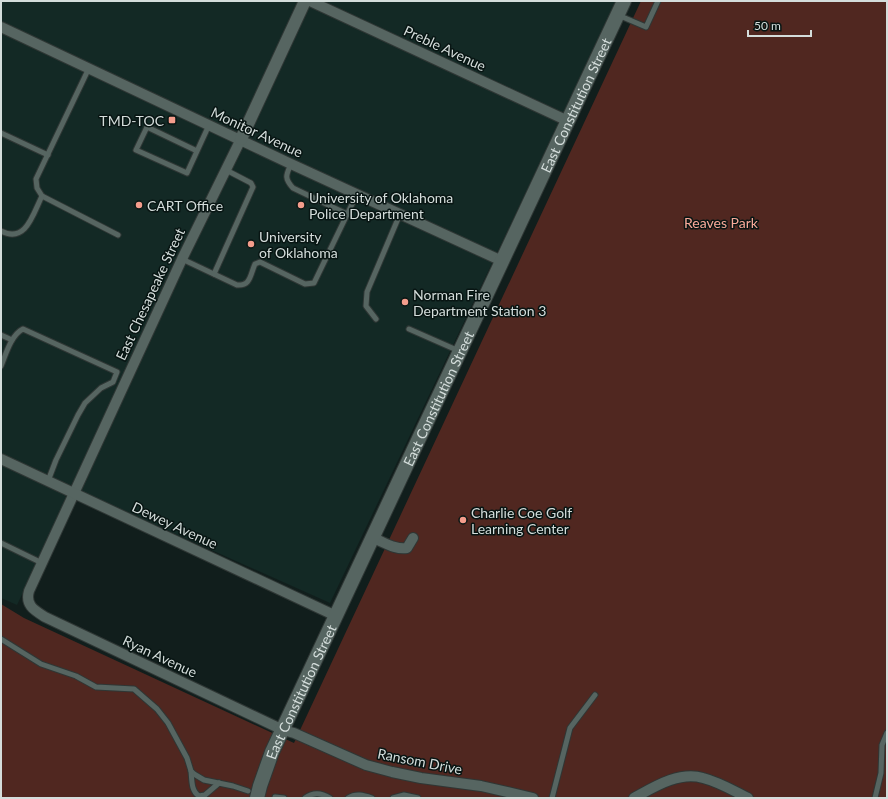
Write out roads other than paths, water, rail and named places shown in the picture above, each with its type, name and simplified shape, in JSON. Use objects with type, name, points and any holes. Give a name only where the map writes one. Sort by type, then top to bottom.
[{"type":"main road","name":"East Constitution Street","points":[[253,794],[624,1]]},
{"type":"street","name":"East Chesapeake Street","points":[[29,602],[27,597],[29,591],[182,259],[226,170],[305,1]]},
{"type":"street","name":"Preble Avenue","points":[[310,1],[568,121]]},
{"type":"street","name":"Monitor Avenue","points":[[1,27],[291,164],[502,261]]},
{"type":"street","name":"Dewey Avenue","points":[[1,459],[336,616]]},
{"type":"street","points":[[373,538],[402,549],[407,548],[413,538]]},
{"type":"street","name":"Ryan Avenue","points":[[29,602],[32,607],[45,617],[283,730]]},
{"type":"street","name":"Ransom Drive","points":[[283,730],[294,732],[366,765],[421,778],[481,786],[533,798]]},
{"type":"street","points":[[634,798],[666,782],[691,776],[714,782],[748,798]]},
{"type":"lane","points":[[617,14],[646,27],[658,1]]},
{"type":"lane","points":[[89,68],[36,179],[37,188],[42,196],[118,235]]},
{"type":"lane","points":[[197,151],[147,127],[136,150],[187,173],[209,125]]},
{"type":"lane","points":[[1,133],[48,155]]},
{"type":"lane","points":[[291,164],[286,174],[287,182],[293,188],[347,214]]},
{"type":"lane","points":[[214,274],[253,187],[251,183],[226,170]]},
{"type":"lane","points":[[182,259],[237,285],[244,285],[247,283],[255,264],[260,262],[305,284],[314,283],[357,194]]},
{"type":"lane","points":[[1,231],[6,234],[15,235],[23,231],[42,196]]},
{"type":"lane","points":[[376,319],[366,306],[367,292],[400,214]]},
{"type":"lane","points":[[1,366],[12,340],[23,329],[117,372],[113,382],[101,388],[85,403],[56,460],[48,482]]},
{"type":"lane","points":[[409,329],[460,351]]},
{"type":"lane","points":[[1,335],[12,340]]},
{"type":"lane","points":[[115,377],[126,382]]},
{"type":"lane","points":[[1,543],[42,563]]},
{"type":"lane","points":[[1,639],[41,664],[76,676],[96,687],[134,689],[157,709],[168,723],[187,758],[195,792],[199,796],[205,795],[219,783]]},
{"type":"lane","points":[[552,798],[570,728],[595,695]]},
{"type":"lane","points":[[875,798],[881,773],[882,745],[887,733]]},
{"type":"lane","points":[[190,771],[204,780],[219,783],[253,794]]},
{"type":"lane","points":[[305,798],[315,794],[325,795],[330,798]]},
{"type":"lane","points":[[348,798],[359,794],[372,798]]},
{"type":"lane","points":[[393,798],[408,795],[418,798]]},
{"type":"lane","points":[[275,797],[284,798]]},
{"type":"place","name":"TMD-TOC","points":[[172,120]]},
{"type":"place","name":"CART Office","points":[[139,205]]},
{"type":"place","name":"University of Oklahoma Police Department","points":[[301,205]]},
{"type":"place","name":"University of Oklahoma","points":[[251,244]]},
{"type":"place","name":"Norman Fire Department Station 3","points":[[405,302]]},
{"type":"place","name":"Charlie Coe Golf Learning Center","points":[[463,520]]},
{"type":"park label","name":"Reaves Park","points":[[721,222]]}]
